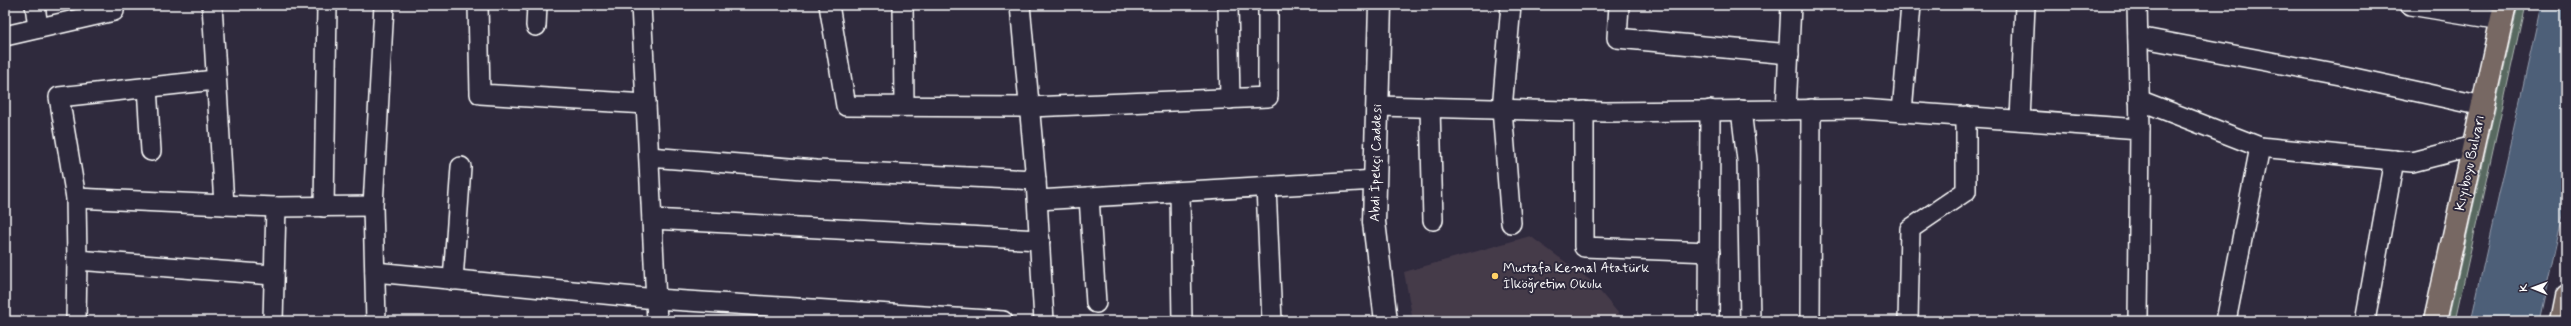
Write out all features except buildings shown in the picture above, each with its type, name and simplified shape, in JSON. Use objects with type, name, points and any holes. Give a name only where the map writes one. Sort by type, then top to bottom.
[{"type":"main road","name":"Abdi İpekçi Caddesi","points":[[1380,5],[1374,222],[1386,321]]},
{"type":"main road","name":"Kıyıboyu Bulvarı","points":[[2435,321],[2503,13]]},
{"type":"main road","points":[[2560,321],[2566,296]]},
{"type":"street","points":[[35,5],[38,28]]},
{"type":"street","points":[[5,36],[114,10],[113,5]]},
{"type":"street","points":[[212,5],[215,80],[224,205]]},
{"type":"street","points":[[324,207],[327,5]]},
{"type":"street","points":[[376,321],[373,206],[384,5]]},
{"type":"street","points":[[478,5],[480,94],[646,104]]},
{"type":"street","points":[[536,26],[537,5]]},
{"type":"street","points":[[641,5],[657,321]]},
{"type":"street","points":[[829,5],[846,106],[1030,107],[1268,97],[1268,5]]},
{"type":"street","points":[[903,5],[904,106]]},
{"type":"street","points":[[1020,5],[1038,200],[1044,321]]},
{"type":"street","points":[[1228,5],[1230,98]]},
{"type":"street","points":[[1511,5],[1502,109],[1511,223]]},
{"type":"street","points":[[1619,5],[1617,38],[1789,54]]},
{"type":"street","points":[[1786,110],[1791,5]]},
{"type":"street","points":[[1902,112],[1911,5]]},
{"type":"street","points":[[2020,120],[2025,5]]},
{"type":"street","points":[[2137,5],[2140,129],[2138,321]]},
{"type":"street","points":[[2410,5],[2503,13]]},
{"type":"street","points":[[2138,37],[2340,75],[2483,106]]},
{"type":"street","points":[[76,321],[76,198],[59,97],[215,80]]},
{"type":"street","points":[[147,87],[151,151]]},
{"type":"street","points":[[2139,100],[2260,147],[2412,162],[2474,146]]},
{"type":"street","points":[[1378,106],[1584,111],[1861,109],[2140,129]]},
{"type":"street","points":[[1430,107],[1433,220]]},
{"type":"street","points":[[1810,321],[1811,109]]},
{"type":"street","points":[[1709,321],[1710,110]]},
{"type":"street","points":[[1741,110],[1747,160],[1750,321]]},
{"type":"street","points":[[1584,111],[1584,247],[1710,252]]},
{"type":"street","points":[[1908,321],[1910,229],[1966,191],[1966,116]]},
{"type":"street","points":[[2226,321],[2260,147]]},
{"type":"street","points":[[649,157],[816,170],[1036,180]]},
{"type":"street","points":[[2364,321],[2394,160]]},
{"type":"street","points":[[453,280],[461,167]]},
{"type":"street","points":[[1038,200],[1376,180]]},
{"type":"street","points":[[1266,187],[1272,321]]},
{"type":"street","points":[[1180,192],[1182,321]]},
{"type":"street","points":[[1089,197],[1096,303]]},
{"type":"street","points":[[76,198],[276,207],[373,206]]},
{"type":"street","points":[[273,321],[273,275],[276,207]]},
{"type":"street","points":[[652,219],[1040,240]]},
{"type":"street","points":[[76,260],[273,275]]},
{"type":"street","points":[[375,272],[656,299],[751,313],[1004,321]]},
{"type":"shaded area","name":"Mustafa Kemal Atatürk İlköğretim Okulu","points":[[1530,236],[1590,280],[1625,321],[1413,321],[1404,272]]},
{"type":"green space","points":[[2518,5],[2525,5],[2455,321],[2448,321]]},
{"type":"water","points":[[2541,5],[2566,5],[2566,201],[2539,321],[2471,321]]},
{"type":"place","name":"Mustafa Kemal Atatürk İlköğretim Okulu","points":[[1495,276]]}]
